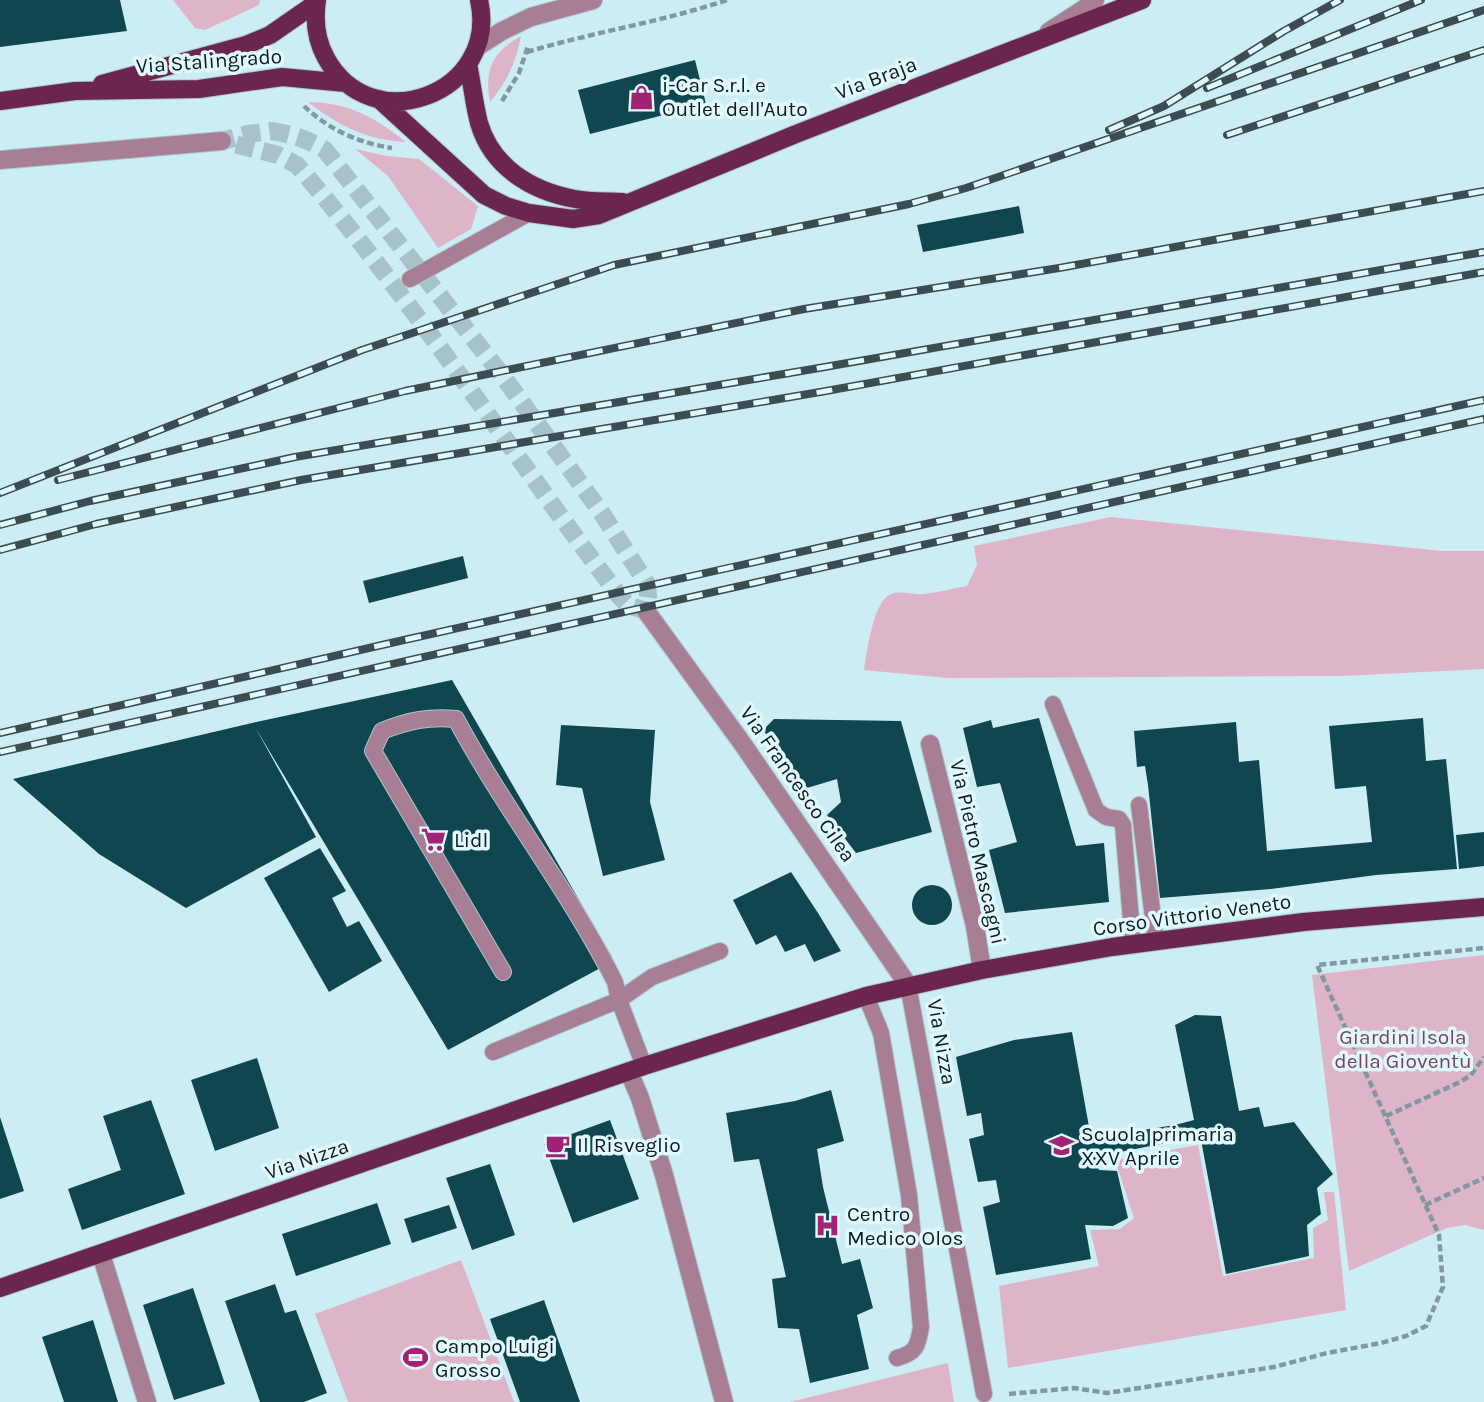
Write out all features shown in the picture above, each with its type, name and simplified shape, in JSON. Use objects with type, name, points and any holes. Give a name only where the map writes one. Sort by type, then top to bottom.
[{"type":"main road","points":[[317,2],[316,26],[320,47],[331,67],[346,83],[362,94],[380,100],[405,102],[430,96],[452,83],[468,64],[477,47],[481,29],[479,0]]},
{"type":"main road","name":"Via Braja","points":[[380,100],[484,195],[529,213],[573,219],[599,215],[1142,0]]},
{"type":"main road","name":"Via Stalingrado","points":[[75,91],[246,45],[270,35],[317,2]]},
{"type":"main road","name":"Via Braja","points":[[468,64],[479,123],[499,163],[536,188],[575,199],[627,202]]},
{"type":"main road","name":"Via Stalingrado","points":[[0,100],[75,91],[199,89],[282,77],[346,83]]},
{"type":"main road","name":"Corso Vittorio Veneto","points":[[908,985],[1133,944],[1303,922],[1484,907]]},
{"type":"main road","name":"Via Nizza","points":[[0,1288],[636,1069],[908,985]]},
{"type":"street","points":[[477,47],[531,16],[593,0]]},
{"type":"street","points":[[0,160],[222,141]]},
{"type":"street","name":"Via Francesco Cilea","points":[[646,611],[742,743],[908,985]]},
{"type":"street","name":"Via Pietro Mascagni","points":[[930,744],[975,926],[982,970]]},
{"type":"street","points":[[636,1069],[640,1098],[664,1175],[724,1402]]},
{"type":"street","points":[[100,1254],[147,1402]]},
{"type":"lane","points":[[1033,41],[1096,0]]},
{"type":"lane","points":[[410,279],[529,213]]},
{"type":"lane","points":[[1053,704],[1096,810],[1106,817],[1119,819],[1123,825],[1133,944]]},
{"type":"lane","points":[[503,972],[373,751],[382,731],[402,723],[434,717],[456,719],[615,982],[636,1069]]},
{"type":"lane","points":[[1139,805],[1156,942]]},
{"type":"lane","points":[[493,1052],[619,1000],[652,978],[720,951]]},
{"type":"lane","name":"Via Nizza","points":[[908,985],[984,1394]]},
{"type":"lane","points":[[866,996],[881,1033],[909,1195],[921,1327],[918,1344],[910,1354],[897,1357]]},
{"type":"path","points":[[527,52],[727,0]]},
{"type":"path","points":[[984,1394],[1019,1394],[1074,1388],[1107,1393],[1274,1367],[1406,1336],[1426,1326],[1443,1287],[1439,1235],[1317,965],[1484,948]]},
{"type":"path","points":[[1386,1116],[1460,1082],[1471,1075],[1484,1058]]},
{"type":"path","points":[[1424,1205],[1484,1178]]},
{"type":"green space","points":[[173,0],[260,0],[259,5],[205,30],[195,28]]},
{"type":"green space","points":[[521,36],[510,71],[490,102],[488,80],[492,63],[503,49]]},
{"type":"green space","points":[[308,102],[349,108],[384,126],[406,142],[366,135],[331,118]]},
{"type":"green space","points":[[355,149],[419,159],[478,206],[471,229],[438,248],[388,176]]},
{"type":"green space","points":[[1111,517],[1442,551],[1484,551],[1484,669],[1342,676],[948,678],[864,670],[875,616],[891,594],[929,593],[967,586],[977,565],[974,546]]},
{"type":"green space","name":"Giardini Isola della Gioventù","points":[[1484,955],[1484,1230],[1465,1225],[1447,1228],[1349,1271],[1312,975]]},
{"type":"green space","points":[[1198,1145],[1223,1276],[1314,1258],[1313,1228],[1328,1220],[1324,1192],[1334,1192],[1346,1310],[1008,1368],[999,1286],[1099,1266],[1090,1230],[1120,1229],[1134,1218],[1115,1160]]},
{"type":"green space","name":"Campo Luigi Grosso","points":[[461,1260],[514,1402],[348,1402],[315,1314]]},
{"type":"green space","points":[[948,1363],[954,1402],[790,1402]]},
{"type":"building","points":[[0,0],[120,0],[127,31],[0,47]]},
{"type":"building","name":"i-Car S.r.l. e Outlet dell'Auto","points":[[695,60],[706,104],[590,134],[578,90]]},
{"type":"building","points":[[1019,206],[1024,233],[923,252],[917,225]]},
{"type":"building","points":[[463,556],[468,578],[369,603],[363,581]]},
{"type":"building","name":"Lidl","points":[[452,680],[612,957],[606,965],[448,1050],[255,727],[316,837],[186,908],[99,854],[13,779],[252,723]]},
{"type":"building","points":[[1039,718],[1076,846],[1104,843],[1109,902],[1005,913],[989,850],[1017,842],[1000,783],[977,787],[963,728],[991,720],[993,728]]},
{"type":"building","points":[[1423,718],[1426,761],[1446,759],[1457,869],[1160,898],[1148,785],[1145,766],[1137,767],[1134,731],[1236,722],[1239,762],[1259,760],[1267,851],[1372,842],[1366,786],[1335,789],[1329,726]]},
{"type":"building","points":[[774,719],[901,721],[932,832],[856,853],[827,815],[841,802],[837,779],[807,788],[763,730]]},
{"type":"building","points":[[561,725],[655,730],[650,802],[665,860],[603,876],[582,788],[556,785]]},
{"type":"building","points":[[1484,832],[1484,866],[1459,869],[1456,835]]},
{"type":"building","points":[[320,848],[346,891],[332,898],[347,927],[359,921],[382,961],[329,992],[264,878]]},
{"type":"building","points":[[791,872],[841,951],[814,962],[805,944],[785,952],[776,935],[756,945],[733,900]]},
{"type":"building","points":[[932,885],[946,891],[952,905],[946,919],[932,925],[918,919],[912,905],[918,891]]},
{"type":"building","name":"Scuola primaria XXV Aprile","points":[[1195,1015],[1221,1016],[1239,1111],[1259,1107],[1264,1127],[1294,1122],[1333,1174],[1317,1188],[1321,1214],[1307,1225],[1309,1256],[1226,1274],[1201,1140],[1181,1140],[1120,1152],[1096,1160],[1099,1170],[1117,1171],[1128,1218],[1113,1226],[1085,1225],[1091,1259],[996,1275],[983,1207],[1000,1202],[996,1180],[978,1182],[969,1139],[984,1135],[981,1113],[967,1116],[956,1057],[1014,1040],[1072,1032],[1091,1138],[1175,1125],[1194,1120],[1175,1025]]},
{"type":"building","points":[[257,1058],[279,1128],[215,1151],[191,1080]]},
{"type":"building","points":[[831,1090],[844,1141],[817,1149],[823,1187],[842,1264],[860,1259],[873,1308],[857,1315],[869,1369],[810,1383],[799,1329],[778,1328],[772,1279],[786,1277],[759,1159],[734,1162],[726,1113],[795,1101]]},
{"type":"building","points":[[151,1100],[185,1194],[82,1230],[68,1189],[121,1170],[103,1116]]},
{"type":"building","points":[[0,1117],[24,1191],[0,1199]]},
{"type":"building","points":[[610,1120],[639,1199],[573,1223],[544,1144]]},
{"type":"building","points":[[490,1164],[515,1235],[472,1250],[446,1178]]},
{"type":"building","points":[[377,1203],[391,1244],[296,1276],[282,1234]]},
{"type":"building","points":[[449,1205],[457,1228],[412,1243],[404,1219]]},
{"type":"building","points":[[275,1284],[285,1313],[296,1310],[327,1393],[304,1402],[260,1402],[225,1301]]},
{"type":"building","points":[[193,1288],[225,1384],[174,1400],[143,1305]]},
{"type":"building","points":[[544,1300],[580,1402],[520,1402],[490,1319]]},
{"type":"building","points":[[93,1320],[118,1402],[64,1402],[42,1337]]},
{"type":"tunnel","points":[[271,131],[299,138],[325,150],[502,375],[603,515],[647,584],[646,611],[628,605],[620,597],[423,324],[297,165],[278,155],[222,141],[271,131]]},
{"type":"railway","points":[[1109,130],[1164,106],[1284,31],[1340,0]]},
{"type":"railway","points":[[1207,88],[1421,0]]},
{"type":"railway","points":[[0,493],[362,350],[614,265],[909,204],[966,188],[1484,10]]},
{"type":"railway","points":[[1227,135],[1484,50]]},
{"type":"railway","points":[[58,480],[405,391],[804,309],[1059,268],[1484,191]]},
{"type":"railway","points":[[0,525],[90,501],[295,457],[1484,252]]},
{"type":"railway","points":[[0,550],[96,524],[301,480],[826,391],[1484,272]]},
{"type":"railway","points":[[0,733],[395,642],[1484,400]]},
{"type":"railway","points":[[0,752],[1484,419]]},
{"type":"place","name":"i-Car S.r.l. e Outlet dell'Auto","points":[[642,97]]},
{"type":"place","name":"Lidl","points":[[434,840]]},
{"type":"place","name":"Il Risveglio","points":[[557,1145]]},
{"type":"place","name":"Scuola primaria XXV Aprile","points":[[1061,1146]]},
{"type":"place","name":"Centro Medico Olos","points":[[827,1226]]},
{"type":"place","name":"Campo Luigi Grosso","points":[[415,1358]]}]
